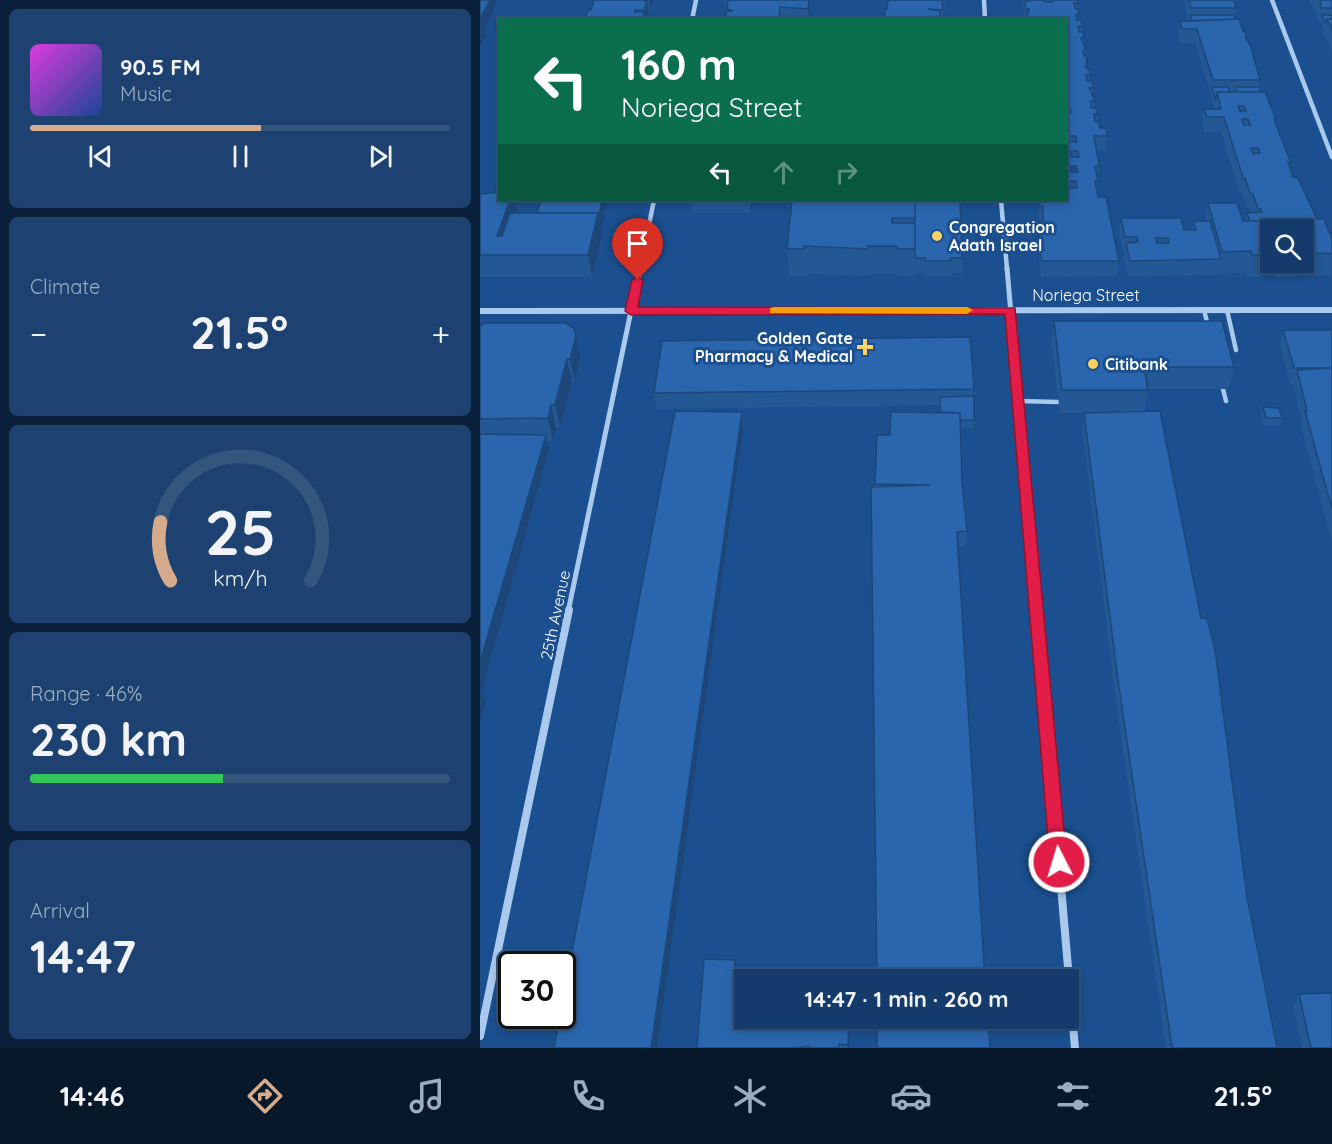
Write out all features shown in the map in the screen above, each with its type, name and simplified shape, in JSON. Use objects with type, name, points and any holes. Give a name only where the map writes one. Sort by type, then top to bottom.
[{"type":"street","points":[[692,18],[696,0]]},
{"type":"street","points":[[984,0],[985,18]]},
{"type":"street","points":[[1272,0],[1332,157]]},
{"type":"street","name":"25th Avenue","points":[[480,1036],[654,201]]},
{"type":"street","points":[[1001,201],[1075,1048]]},
{"type":"street","name":"Noriega Street","points":[[480,311],[1332,310]]},
{"type":"lane","points":[[1204,310],[1209,330]]},
{"type":"lane","points":[[1227,310],[1236,350]]},
{"type":"lane","points":[[1223,389],[1226,401]]},
{"type":"lane","points":[[1018,401],[1058,402]]},
{"type":"building","points":[[480,0],[490,0],[480,19]]},
{"type":"building","points":[[594,0],[647,1],[644,10],[634,12],[645,12],[643,18],[586,18],[588,10],[591,10]]},
{"type":"building","points":[[728,0],[809,0],[808,9],[780,7],[779,18],[725,18],[727,11],[733,11],[727,9]]},
{"type":"building","points":[[888,0],[942,0],[943,10],[928,9],[940,11],[940,18],[884,18],[885,9],[887,9]]},
{"type":"building","points":[[1077,0],[1078,3],[1074,3],[1075,9],[1078,9],[1080,15],[1076,14],[1077,20],[1081,20],[1082,26],[1078,26],[1079,32],[1083,32],[1084,38],[1081,38],[1086,50],[1083,50],[1084,56],[1087,56],[1086,68],[1089,69],[1090,75],[1086,75],[1087,81],[1092,81],[1093,88],[1089,88],[1095,101],[1090,101],[1098,115],[1094,114],[1095,122],[1099,122],[1100,128],[1106,128],[1107,136],[1094,136],[1099,166],[1095,166],[1098,181],[1095,181],[1098,197],[1106,197],[1119,261],[1042,261],[1040,251],[1044,251],[1042,237],[1039,237],[1038,230],[1043,230],[1043,206],[1040,206],[1039,201],[1068,201],[1068,113],[1071,113],[1068,108],[1068,18],[1028,18],[1029,9],[1026,9],[1025,1]],"holes":[[[1069,136],[1076,136],[1077,142],[1069,142]],[[1071,151],[1078,151],[1079,157],[1071,157]],[[1070,166],[1076,166],[1078,172],[1071,172]],[[1069,181],[1076,181],[1077,188],[1070,188]]]},
{"type":"building","points":[[1189,0],[1233,0],[1237,8],[1191,8]]},
{"type":"building","points":[[1320,0],[1332,0],[1332,8],[1321,8]]},
{"type":"building","points":[[1190,15],[1234,15],[1235,19],[1192,21]]},
{"type":"building","points":[[1322,15],[1332,15],[1332,19],[1327,19],[1326,23]]},
{"type":"building","points":[[1239,19],[1251,47],[1260,80],[1213,80],[1197,29],[1182,29],[1180,21]]},
{"type":"building","points":[[1327,19],[1332,19],[1332,30]]},
{"type":"building","points":[[1212,87],[1228,87],[1230,92],[1217,92],[1215,99]]},
{"type":"building","points":[[1235,87],[1259,87],[1261,92],[1237,92]]},
{"type":"building","points":[[1217,92],[1265,92],[1291,163],[1288,162],[1293,177],[1298,178],[1317,219],[1250,221],[1247,213],[1262,212],[1258,209],[1253,194],[1250,193],[1245,178],[1243,178],[1224,117],[1207,117],[1204,109],[1221,109]],"holes":[[[1238,106],[1244,106],[1246,111],[1240,111]],[[1242,119],[1248,119],[1250,125],[1244,125]],[[1251,148],[1258,148],[1260,153],[1253,154]]]},
{"type":"building","points":[[498,192],[498,201],[510,201],[497,236],[502,236],[510,213],[598,213],[588,255],[480,255],[480,194]]},
{"type":"building","points":[[541,201],[602,201],[599,215],[598,213],[537,213]]},
{"type":"building","points":[[792,201],[915,201],[915,218],[892,218],[892,223],[915,223],[915,249],[897,249],[897,246],[868,246],[868,249],[804,246],[804,249],[787,249]]},
{"type":"building","name":"Congregation Adath Israel","points":[[915,201],[960,201],[962,258],[950,258],[951,261],[925,261],[925,258],[915,258]]},
{"type":"building","points":[[1208,203],[1237,203],[1243,221],[1260,221],[1260,255],[1252,255],[1251,251],[1222,252]]},
{"type":"building","points":[[1121,218],[1181,218],[1184,230],[1196,230],[1194,221],[1210,221],[1221,259],[1130,261],[1126,243],[1138,242],[1137,237],[1125,237]],"holes":[[[1156,238],[1168,238],[1169,243],[1157,243]]]},
{"type":"building","points":[[1314,219],[1324,219],[1332,239],[1332,253],[1314,254]]},
{"type":"building","points":[[1054,321],[1222,321],[1234,367],[1144,367],[1148,390],[1062,390]]},
{"type":"building","points":[[484,323],[565,323],[574,328],[576,336],[570,359],[567,359],[555,405],[551,405],[548,418],[480,419],[480,325]]},
{"type":"building","points":[[1283,330],[1332,330],[1332,509],[1305,411],[1307,411],[1297,370],[1330,368],[1294,368]]},
{"type":"building","points":[[970,337],[974,389],[654,393],[662,341]]},
{"type":"building","points":[[974,396],[974,420],[960,420],[960,413],[940,412],[940,397]]},
{"type":"building","points":[[1263,407],[1279,408],[1282,418],[1266,418]]},
{"type":"building","points":[[675,411],[742,412],[651,1048],[554,1048],[558,1029],[576,1029],[576,951],[572,951]]},
{"type":"building","points":[[1160,411],[1201,618],[1207,618],[1215,650],[1247,897],[1277,1048],[1172,1048],[1118,680],[1084,413]]},
{"type":"building","points":[[891,412],[960,413],[962,484],[967,531],[957,532],[984,969],[877,969],[871,487],[930,485],[875,484],[877,435],[890,435]]},
{"type":"building","points":[[480,434],[546,435],[480,662]]},
{"type":"building","points":[[704,959],[735,960],[734,1029],[849,1029],[848,1045],[839,1044],[839,1048],[809,1048],[809,1046],[697,1048]]},
{"type":"building","points":[[1332,993],[1332,1048],[1311,1048],[1299,994]]},
{"type":"building","points":[[877,1029],[989,1029],[990,1048],[877,1048]]},
{"type":"slow traffic","points":[[774,311],[967,310]]},
{"type":"place","name":"Congregation Adath Israel","points":[[937,236]]},
{"type":"place","name":"Golden Gate Pharmacy & Medical","points":[[865,347]]},
{"type":"place","name":"Citibank","points":[[1093,364]]},
{"type":"route","points":[[638,280],[631,311],[1011,310],[1059,862]]}]
